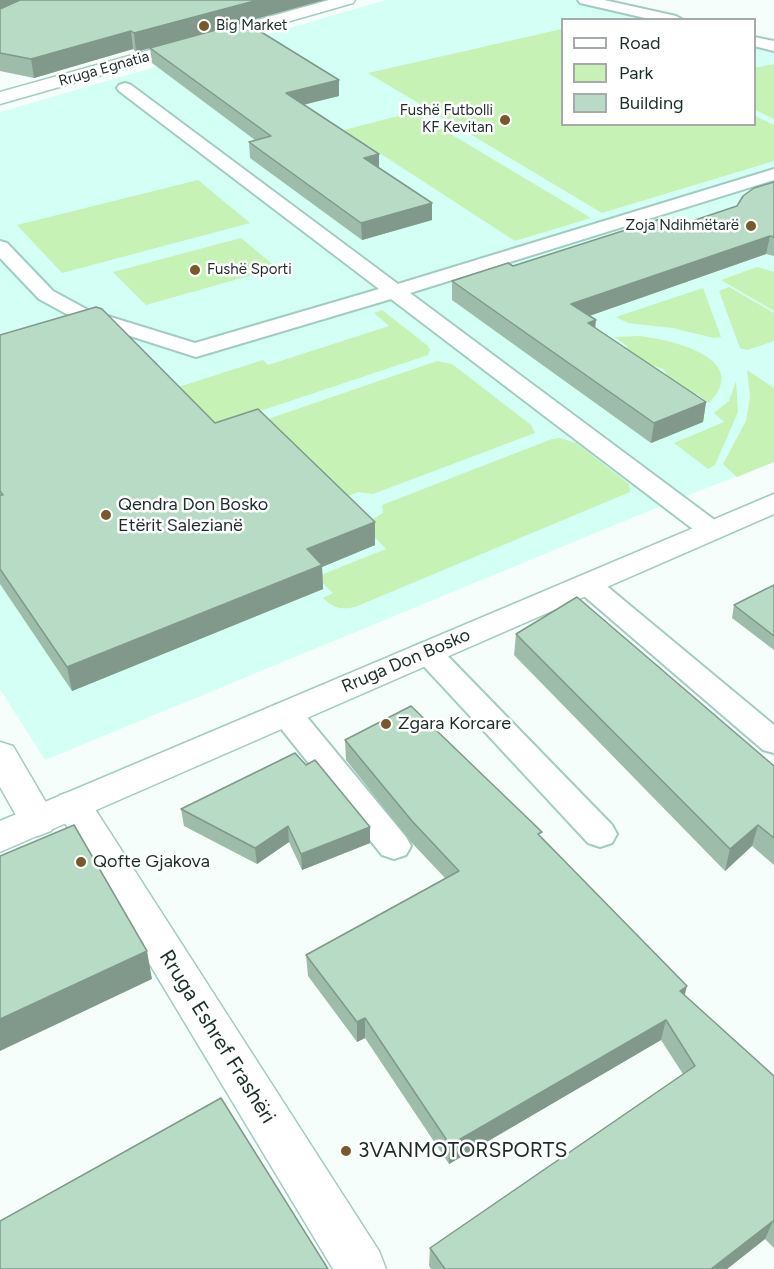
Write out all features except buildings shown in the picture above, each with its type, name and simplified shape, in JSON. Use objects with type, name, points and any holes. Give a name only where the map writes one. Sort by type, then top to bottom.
[{"type":"street","name":"Rruga Egnatia","points":[[0,98],[347,0]]},
{"type":"street","name":"Rruga Don Bosko","points":[[0,837],[774,502]]},
{"type":"street","points":[[0,756],[56,813]]},
{"type":"street","name":"Rruga Eshref Frashëri","points":[[56,813],[362,1269]]},
{"type":"lane","points":[[585,0],[667,18]]},
{"type":"lane","points":[[756,41],[774,46]]},
{"type":"lane","points":[[125,88],[711,530]]},
{"type":"lane","points":[[0,247],[46,295],[81,314],[189,349],[204,348],[774,174]]},
{"type":"lane","points":[[587,584],[774,742]]},
{"type":"lane","points":[[427,652],[600,834]]},
{"type":"lane","points":[[286,713],[394,846]]},
{"type":"shaded area","points":[[386,0],[575,0],[662,18],[561,18],[561,126],[756,126],[756,43],[774,49],[774,462],[673,501],[45,760],[0,689],[0,112]]},
{"type":"green space","name":"Fushë Futbolli KF Kevitan","points":[[561,29],[561,126],[756,126],[756,116],[774,125],[774,161],[602,213],[368,73]]},
{"type":"green space","points":[[774,64],[774,119],[756,110],[756,68]]},
{"type":"green space","points":[[414,112],[591,218],[515,241],[344,130]]},
{"type":"green space","points":[[198,180],[250,223],[62,273],[17,225]]},
{"type":"green space","name":"Fushë Sporti","points":[[241,238],[277,268],[146,305],[113,272]]},
{"type":"green space","points":[[757,267],[774,272],[774,311],[721,280]]},
{"type":"green space","points":[[729,287],[774,313],[774,341],[747,350],[740,348],[719,291]]},
{"type":"green space","points":[[703,288],[721,337],[714,338],[672,328],[628,323],[616,317]]},
{"type":"green space","points":[[382,310],[428,346],[430,350],[428,355],[209,428],[172,389],[263,360],[268,365],[389,326],[374,313]]},
{"type":"green space","points":[[638,336],[669,341],[686,347],[702,354],[714,363],[721,374],[720,387],[709,403],[697,394],[683,399],[663,369],[615,352],[628,347],[615,337]]},
{"type":"green space","points":[[437,361],[452,364],[531,425],[535,433],[373,494],[359,492],[348,496],[268,419]]},
{"type":"green space","points":[[747,370],[774,388],[774,462],[737,477],[723,464],[746,421],[750,397]]},
{"type":"green space","points":[[736,381],[738,412],[715,465],[708,469],[674,443],[724,422],[714,413],[729,401]]},
{"type":"green space","points":[[560,438],[576,443],[629,484],[630,492],[355,607],[337,607],[323,598],[333,593],[316,577],[386,549],[363,525],[383,513],[382,505],[552,439]]},
{"type":"place","name":"Big Market","points":[[204,26]]},
{"type":"place","name":"Fushë Futbolli KF Kevitan","points":[[505,120]]},
{"type":"place","name":"Zoja Ndihmëtarë","points":[[751,226]]},
{"type":"place","name":"Fushë Sporti","points":[[195,270]]},
{"type":"place","name":"Qendra Don Bosko Etërit Salezianë","points":[[106,515]]},
{"type":"place","name":"Zgara Korcare","points":[[386,724]]},
{"type":"place","name":"Qofte Gjakova","points":[[81,862]]},
{"type":"place","name":"3VANMOTORSPORTS","points":[[346,1151]]}]
